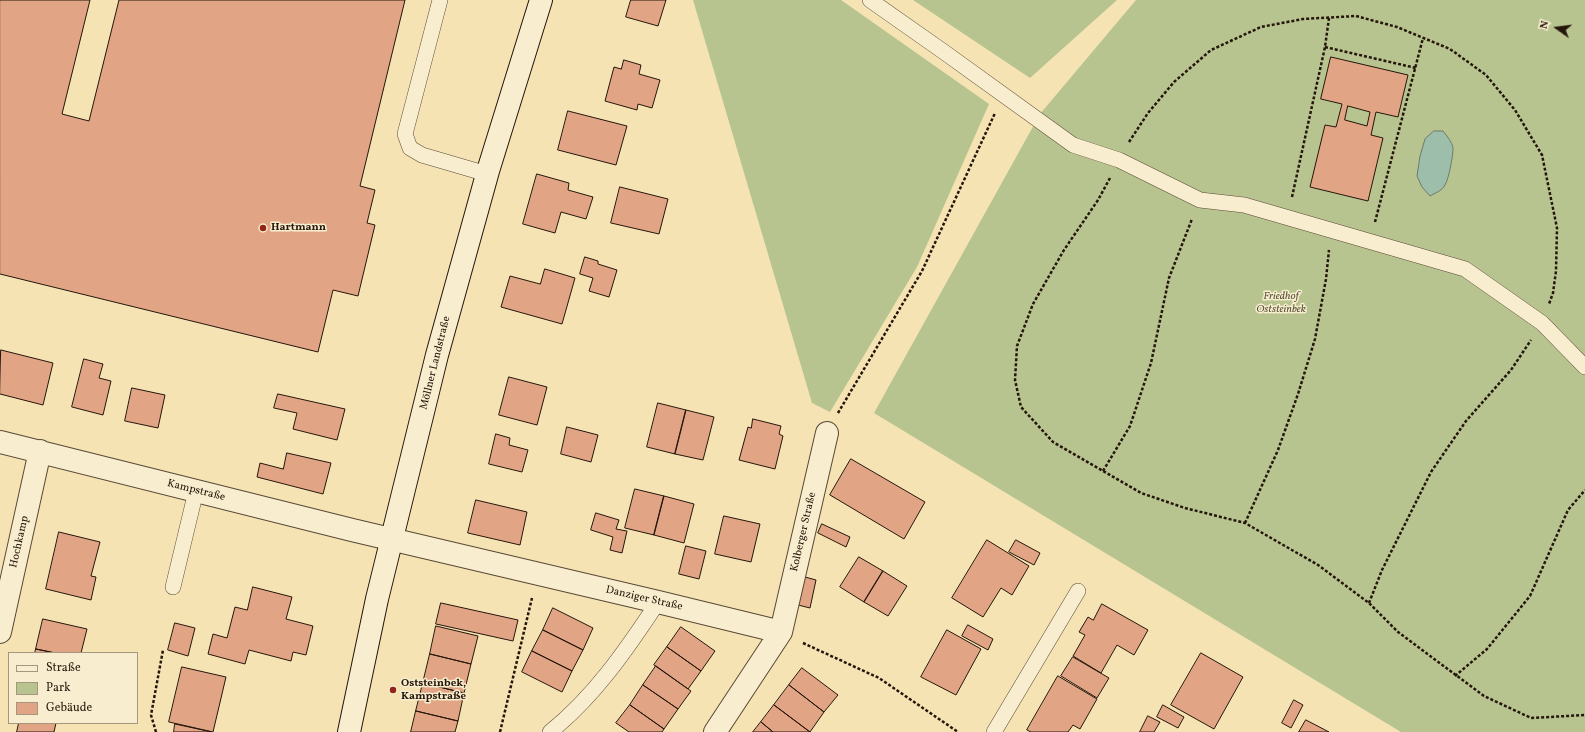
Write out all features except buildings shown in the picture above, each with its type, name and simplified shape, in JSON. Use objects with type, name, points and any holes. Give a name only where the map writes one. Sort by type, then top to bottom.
[{"type":"street","name":"Möllner Landstraße","points":[[349,732],[377,599],[437,355],[487,174],[541,0]]},
{"type":"street","name":"Kolberger Straße","points":[[781,632],[827,433]]},
{"type":"street","name":"Kampstraße","points":[[0,442],[391,540]]},
{"type":"street","name":"Hochkamp","points":[[0,632],[40,451]]},
{"type":"street","name":"Danziger Straße","points":[[391,540],[781,632]]},
{"type":"street","points":[[715,732],[781,632]]},
{"type":"lane","points":[[440,0],[405,134],[410,148],[422,155],[487,174]]},
{"type":"lane","points":[[870,0],[1003,94],[1073,146],[1119,160],[1200,200],[1244,205],[1370,240],[1465,269],[1542,323],[1585,367]]},
{"type":"lane","points":[[173,586],[196,491]]},
{"type":"lane","points":[[994,732],[1078,591]]},
{"type":"lane","points":[[550,732],[567,718],[610,670],[658,602]]},
{"type":"path","points":[[1369,603],[1382,570],[1431,472],[1466,421],[1511,370],[1542,323],[1554,293],[1557,228],[1542,155],[1515,110],[1486,75],[1450,49],[1397,27],[1356,16],[1303,19],[1261,27],[1211,50],[1174,82],[1148,113],[1119,160],[1098,200],[1064,250],[1034,304],[1017,346],[1015,380],[1021,407],[1053,442],[1141,493],[1185,508],[1245,523],[1318,565],[1369,603],[1398,632],[1455,676],[1484,696],[1531,718],[1585,715]]},
{"type":"path","points":[[1287,217],[1325,47],[1329,18]]},
{"type":"path","points":[[1370,240],[1423,38]]},
{"type":"path","points":[[1325,47],[1416,68]]},
{"type":"path","points":[[827,433],[922,271],[1003,94]]},
{"type":"path","points":[[1103,471],[1130,426],[1151,363],[1169,278],[1200,200]]},
{"type":"path","points":[[1245,523],[1278,450],[1298,394],[1315,339],[1326,279],[1331,229]]},
{"type":"path","points":[[1455,676],[1488,649],[1530,596],[1568,510],[1585,490]]},
{"type":"path","points":[[500,732],[538,574]]},
{"type":"path","points":[[781,632],[879,678],[958,732]]},
{"type":"path","points":[[156,732],[152,715],[163,650]]},
{"type":"green space","points":[[693,0],[841,0],[989,104],[917,267],[830,412],[812,403]]},
{"type":"green space","points":[[913,0],[1117,0],[1030,78]]},
{"type":"green space","name":"Friedhof Oststeinbek","points":[[1136,0],[1585,0],[1585,732],[1401,732],[874,413],[1040,114]]},
{"type":"shaded area","points":[[1434,131],[1443,131],[1452,144],[1453,152],[1452,161],[1444,187],[1430,196],[1422,187],[1417,176],[1420,156],[1425,139]]},
{"type":"place","name":"Hartmann","points":[[263,228]]},
{"type":"place","name":"Oststeinbek, Kampstraße","points":[[393,690]]}]
